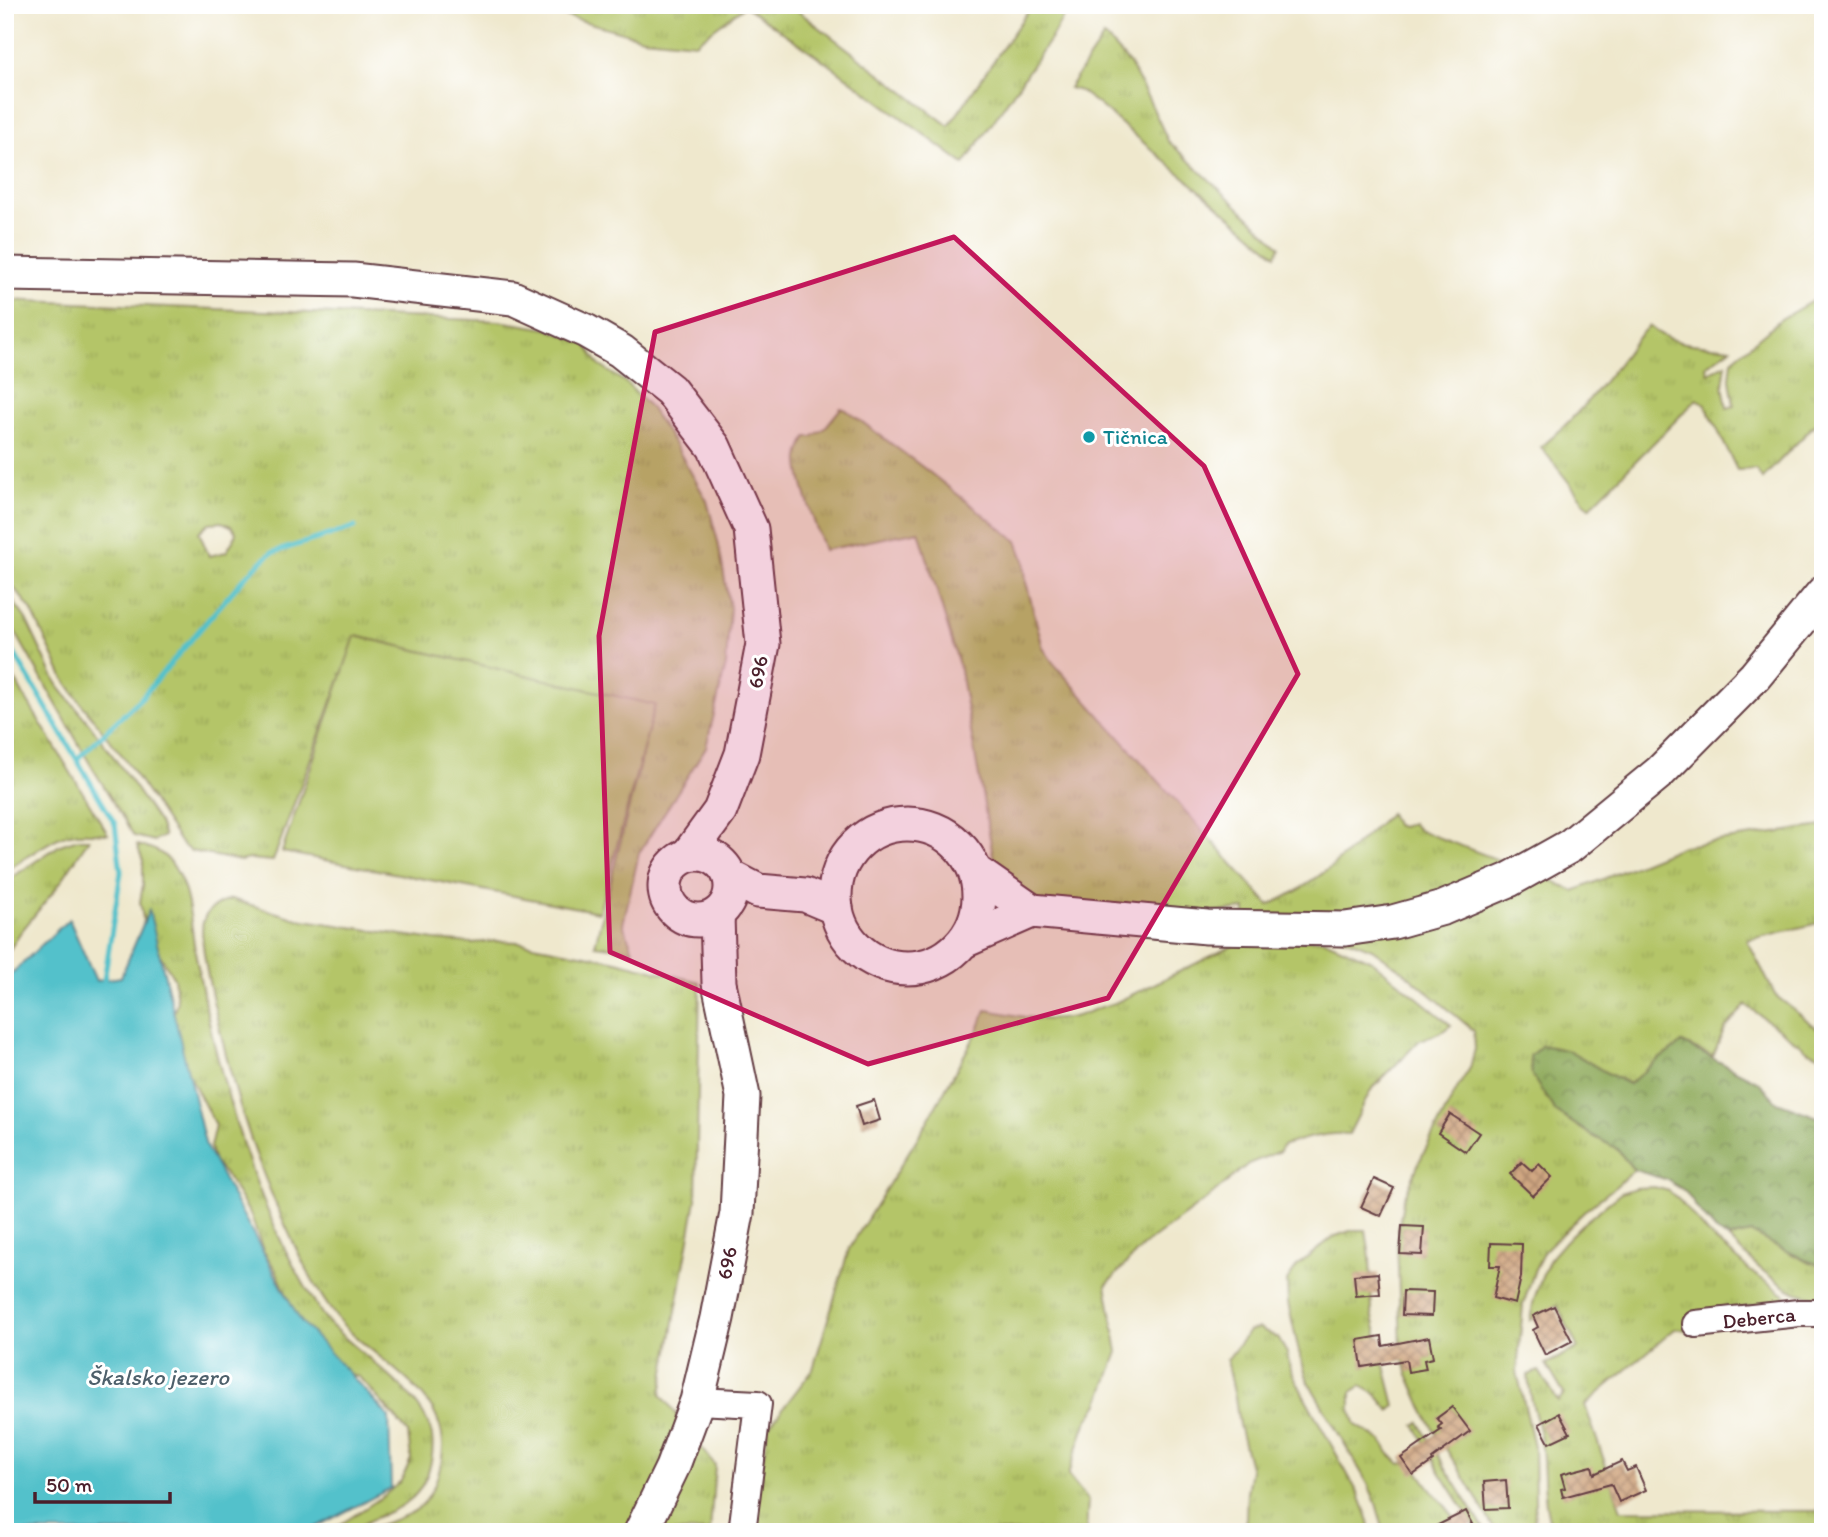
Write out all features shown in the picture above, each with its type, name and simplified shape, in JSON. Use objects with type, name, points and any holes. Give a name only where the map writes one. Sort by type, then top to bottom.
[{"type":"main road","name":"696","points":[[5,274],[353,280],[513,298],[586,331],[621,351],[670,390],[713,447],[751,529],[763,644],[742,754],[720,811],[688,855],[671,867],[665,889],[667,900],[674,910],[684,917],[719,984],[743,1096],[737,1213],[717,1318],[697,1401],[673,1468],[641,1532]]},
{"type":"main road","points":[[843,862],[835,885],[836,908],[844,930],[858,949],[878,962],[901,968],[925,966],[946,957],[964,941],[1032,911],[1207,927],[1345,929],[1393,922],[1443,908],[1509,880],[1570,846],[1660,772],[1755,676],[1823,593]]},
{"type":"main road","name":"696","points":[[719,984],[732,890],[720,811]]},
{"type":"main road","points":[[805,895],[843,862],[857,843],[877,830],[901,823],[925,825],[947,835],[965,851],[976,872],[980,896],[975,920],[964,941]]},
{"type":"main road","points":[[688,855],[699,853],[719,860],[732,890]]},
{"type":"main road","points":[[976,872],[1032,911]]},
{"type":"main road","points":[[732,890],[805,895],[836,908]]},
{"type":"main road","points":[[684,917],[706,919],[732,890]]},
{"type":"street","name":"Deberca","points":[[1696,1325],[1799,1313],[1823,1313]]},
{"type":"street","points":[[697,1401],[758,1404],[742,1532]]},
{"type":"highlighted area","points":[[954,237],[1204,466],[1298,674],[1108,998],[868,1064],[610,952],[599,636],[655,332]]},
{"type":"green space","points":[[549,5],[790,5],[949,126],[1032,5],[1070,5],[1053,35],[964,164],[745,6],[695,43],[643,38],[554,13]]},
{"type":"green space","points":[[1104,36],[1130,64],[1168,141],[1280,246],[1276,255],[1098,104],[1080,91],[1069,88]]},
{"type":"green space","points":[[1823,295],[1823,416],[1762,479],[1756,469],[1737,470],[1705,404],[1697,399],[1589,508],[1541,447],[1582,408],[1649,326],[1677,341],[1731,348],[1706,366],[1708,373],[1726,364],[1723,385],[1727,408],[1734,406],[1730,379],[1732,360],[1781,319]]},
{"type":"green space","points":[[5,300],[499,321],[548,329],[586,344],[599,365],[625,382],[649,406],[707,501],[718,542],[730,608],[726,665],[706,747],[639,853],[623,924],[633,950],[595,945],[654,706],[356,636],[273,861],[240,861],[191,851],[182,845],[124,758],[63,677],[31,609],[5,577]],"holes":[[[222,522],[236,532],[226,552],[209,556],[199,532],[209,523]]]},
{"type":"green space","points":[[841,408],[1017,541],[1024,560],[1026,582],[1043,648],[1054,664],[1269,905],[1318,877],[1390,813],[1395,825],[1401,827],[1412,823],[1418,830],[1547,878],[1574,891],[1683,846],[1823,826],[1823,922],[1747,940],[1775,995],[1823,1030],[1823,1057],[1807,1050],[1746,1005],[1725,1028],[1713,1057],[1682,1043],[1630,1084],[1607,1073],[1555,1111],[1616,1148],[1634,1170],[1587,1209],[1544,1251],[1523,1305],[1517,1372],[1534,1446],[1534,1532],[1497,1532],[1428,1420],[1407,1372],[1401,1347],[1397,1239],[1403,1201],[1420,1160],[1470,1068],[1475,1049],[1474,1031],[1403,971],[1372,949],[1329,932],[1244,933],[1245,909],[1104,926],[1005,922],[959,665],[919,531],[824,550],[808,503],[799,466],[801,449],[807,437],[812,437],[824,429]]},
{"type":"green space","points":[[5,590],[26,619],[61,690],[123,770],[159,823],[164,836],[154,841],[134,836],[5,614]]},
{"type":"green space","points":[[355,636],[655,705],[599,912],[282,852]]},
{"type":"green space","points":[[5,661],[108,834],[68,834],[41,847],[5,872]]},
{"type":"green space","points":[[78,839],[89,839],[5,957],[5,882],[60,845]]},
{"type":"green space","points":[[137,845],[151,848],[166,858],[182,883],[220,1068],[249,1163],[280,1238],[327,1321],[405,1391],[418,1406],[432,1437],[428,1473],[413,1497],[350,1531],[329,1532],[385,1495],[401,1481],[411,1459],[408,1433],[359,1377],[332,1370],[306,1340],[277,1272],[263,1250],[251,1216],[229,1179],[214,1162],[210,1147],[215,1125],[186,1069],[173,1016],[177,1001],[174,978],[145,930],[140,902],[143,861]]},
{"type":"green space","points":[[231,899],[298,919],[435,940],[472,943],[518,942],[612,960],[700,982],[696,1200],[661,1394],[715,1465],[710,1532],[365,1532],[414,1511],[427,1499],[436,1482],[441,1463],[443,1445],[439,1424],[430,1406],[416,1389],[334,1314],[298,1253],[275,1203],[244,1118],[227,1060],[203,949],[202,929],[207,913]]},
{"type":"green space","points":[[1322,939],[1371,960],[1451,1025],[1440,1033],[1420,1040],[1371,1090],[1349,1134],[1323,1135],[1299,1140],[1248,1164],[1207,1199],[1143,1246],[1106,1285],[1118,1352],[1099,1403],[1086,1423],[1068,1475],[1088,1500],[1086,1532],[752,1532],[768,1428],[813,1369],[849,1249],[926,1124],[976,1034],[986,1010],[1041,1019],[1073,1017],[1115,1003],[1236,944]]},
{"type":"green space","points":[[1682,1043],[1759,1082],[1777,1102],[1823,1119],[1823,1266],[1751,1233],[1728,1238],[1716,1231],[1685,1191],[1665,1179],[1634,1170],[1616,1148],[1555,1111],[1532,1076],[1530,1056],[1542,1045],[1570,1051],[1629,1084]]},
{"type":"green space","points":[[1654,1187],[1669,1191],[1710,1236],[1749,1270],[1786,1296],[1786,1301],[1737,1309],[1716,1318],[1695,1332],[1676,1328],[1585,1405],[1621,1510],[1823,1511],[1823,1532],[1553,1532],[1545,1498],[1541,1440],[1528,1375],[1539,1371],[1558,1401],[1564,1394],[1546,1364],[1578,1348],[1557,1305],[1530,1320],[1534,1299],[1551,1257],[1581,1225],[1621,1193],[1635,1188]]},
{"type":"green space","points":[[1353,1230],[1366,1230],[1372,1313],[1395,1406],[1390,1411],[1377,1395],[1361,1386],[1351,1392],[1351,1411],[1356,1425],[1382,1441],[1400,1464],[1411,1461],[1452,1514],[1462,1532],[1384,1532],[1368,1484],[1308,1381],[1288,1303],[1287,1281],[1298,1265],[1333,1237]]},
{"type":"green space","points":[[1751,1233],[1804,1260],[1823,1266],[1823,1299],[1786,1288],[1759,1268],[1728,1238]]},
{"type":"green space","points":[[1259,1328],[1278,1338],[1287,1353],[1290,1368],[1302,1392],[1359,1495],[1371,1532],[1243,1532],[1251,1470],[1239,1425],[1227,1360],[1249,1331]]},
{"type":"green space","points":[[1419,1422],[1486,1532],[1480,1532],[1476,1528],[1440,1472],[1415,1425]]},
{"type":"water","name":"Škalsko jezero","points":[[149,910],[206,1147],[300,1320],[389,1417],[391,1488],[311,1532],[5,1532],[5,1019],[10,975],[69,919],[96,981],[121,977]]},
{"type":"building","points":[[874,1100],[880,1120],[862,1126],[856,1106]]},
{"type":"building","points":[[1450,1114],[1479,1133],[1466,1152],[1438,1133]]},
{"type":"building","points":[[1522,1162],[1532,1171],[1539,1164],[1552,1177],[1533,1196],[1510,1174]]},
{"type":"building","points":[[1374,1179],[1394,1188],[1381,1216],[1361,1207]]},
{"type":"building","points":[[1402,1226],[1424,1227],[1422,1255],[1400,1254]]},
{"type":"building","points":[[1491,1243],[1522,1244],[1521,1277],[1515,1304],[1493,1298],[1500,1266],[1490,1266]]},
{"type":"building","points":[[1378,1273],[1380,1294],[1356,1296],[1354,1275]]},
{"type":"building","points":[[1403,1291],[1433,1292],[1432,1316],[1402,1315]]},
{"type":"building","points":[[1554,1306],[1572,1341],[1545,1355],[1533,1330],[1538,1327],[1533,1316]]},
{"type":"building","points":[[1382,1336],[1383,1346],[1429,1337],[1433,1358],[1424,1360],[1426,1369],[1408,1372],[1406,1360],[1362,1367],[1358,1340]]},
{"type":"building","points":[[1452,1407],[1470,1431],[1413,1475],[1401,1458],[1441,1430],[1438,1427],[1442,1424],[1437,1418]]},
{"type":"building","points":[[1559,1413],[1570,1433],[1549,1443],[1539,1424]]},
{"type":"building","points":[[1622,1461],[1627,1471],[1636,1467],[1646,1490],[1619,1502],[1611,1484],[1563,1497],[1561,1489],[1565,1488],[1561,1474],[1592,1466],[1594,1474]]},
{"type":"building","points":[[1506,1480],[1508,1508],[1486,1509],[1484,1482]]},
{"type":"building","points":[[1466,1511],[1473,1524],[1457,1532],[1424,1532]]},
{"type":"waterway","points":[[77,759],[142,697],[244,578],[271,553],[355,527]]},
{"type":"waterway","points":[[5,638],[115,824],[121,872],[104,980]]},
{"type":"place","name":"Tičnica","points":[[1089,437]]}]
